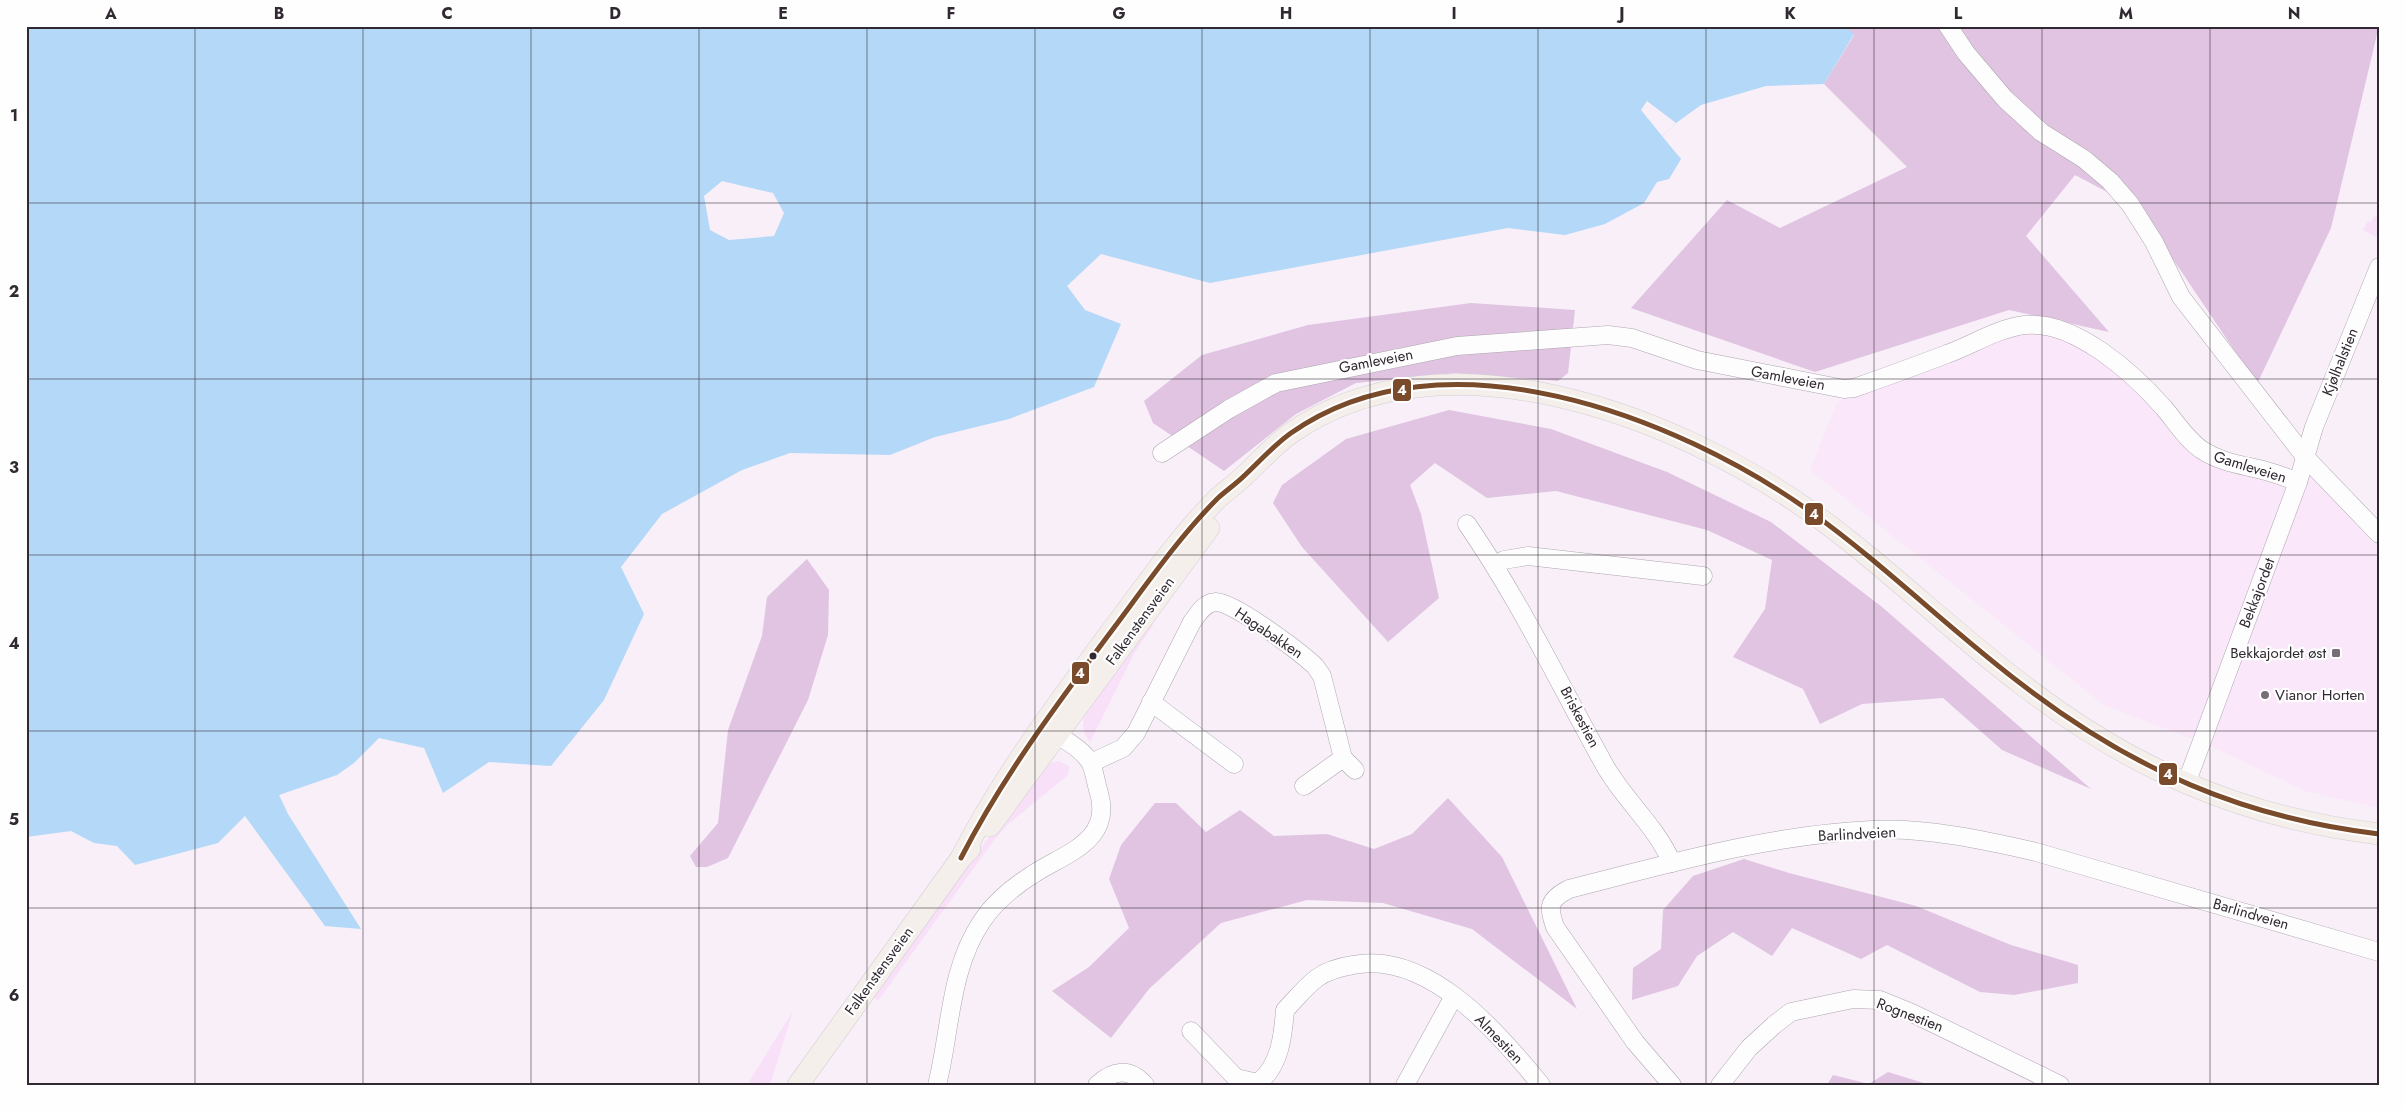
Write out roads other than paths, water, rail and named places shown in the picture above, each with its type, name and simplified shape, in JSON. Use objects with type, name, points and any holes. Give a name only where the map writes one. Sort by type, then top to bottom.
[{"type":"main road","name":"Falkenstensveien","points":[[798,1085],[961,858],[991,801],[1050,730],[1166,560],[1216,501],[1243,478],[1288,434],[1322,414],[1357,399],[1387,391],[1423,386],[1490,387],[1569,399],[1625,416],[1672,435],[1722,459],[1809,510],[2022,685],[2064,716],[2110,746],[2186,784],[2242,806],[2289,819],[2379,834]]},
{"type":"street","name":"Gamleveien","points":[[1948,26],[1966,53],[2005,100],[2040,132],[2084,159],[2110,181],[2130,204],[2154,242],[2181,297],[2306,458],[2379,534]]},
{"type":"street","name":"Kjølhalstien","points":[[2306,458],[2317,419],[2379,267]]},
{"type":"street","name":"Gamleveien","points":[[1162,453],[1229,409],[1276,383],[1368,362],[1457,346],[1608,335],[1632,338],[1697,360],[1844,389],[1854,388],[1948,354],[2000,332],[2024,325],[2043,325],[2064,332],[2101,350],[2118,362],[2159,402],[2200,449],[2218,459],[2267,471],[2298,482]]},
{"type":"street","name":"Bekkajordet","points":[[2186,784],[2306,458]]},
{"type":"street","name":"Briskestien","points":[[1467,524],[1495,565],[1543,647],[1616,783],[1653,828],[1672,863]]},
{"type":"street","points":[[1495,565],[1504,560],[1528,556],[1703,576]]},
{"type":"street","name":"Hagabakken","points":[[1090,763],[1123,748],[1136,733],[1192,622],[1203,607],[1214,602],[1223,603],[1251,619],[1315,666],[1322,676],[1349,764],[1304,786]]},
{"type":"street","points":[[1151,702],[1234,764]]},
{"type":"street","points":[[937,1085],[956,981],[962,960],[982,920],[1012,889],[1032,874],[1077,849],[1097,828],[1102,815],[1101,799],[1090,763],[1081,752],[1050,730]]},
{"type":"street","name":"Barlindveien","points":[[1672,1085],[1635,1042],[1555,927],[1550,913],[1550,904],[1557,895],[1569,889],[1672,863],[1739,847],[1791,838],[1870,830],[1942,834],[1996,842],[2036,852],[2379,952]]},
{"type":"street","name":"Almestien","points":[[1191,1031],[1236,1078],[1258,1083],[1267,1077],[1283,1041],[1285,1010],[1317,978],[1338,968],[1376,963],[1416,973],[1454,996],[1490,1028],[1541,1085]]},
{"type":"street","points":[[1405,1085],[1454,996]]},
{"type":"street","name":"Rognestien","points":[[1720,1085],[1749,1048],[1791,1012],[1854,998],[1880,1000],[1912,1013],[2060,1085]]},
{"type":"street","points":[[1097,1085],[1108,1075],[1119,1071],[1131,1074],[1145,1085]]},
{"type":"water","points":[[26,26],[1844,26],[1854,34],[1824,84],[1766,86],[1701,105],[1676,123],[1662,136],[1681,159],[1669,179],[1657,182],[1644,203],[1605,224],[1565,235],[1508,228],[1210,283],[1101,254],[1067,286],[1085,310],[1121,324],[1094,387],[1009,419],[935,437],[890,455],[790,453],[742,470],[662,514],[621,567],[644,614],[604,700],[551,766],[489,762],[443,793],[424,748],[379,738],[354,763],[337,775],[279,795],[288,814],[361,929],[325,926],[245,816],[218,843],[135,865],[117,846],[94,843],[71,831],[26,837]],"holes":[[[722,181],[773,193],[784,213],[774,236],[729,240],[710,230],[704,196]]]},
{"type":"place","name":"Bekkajordet øst","points":[[2336,653]]},
{"type":"place","name":"Vianor Horten","points":[[2265,695]]}]
